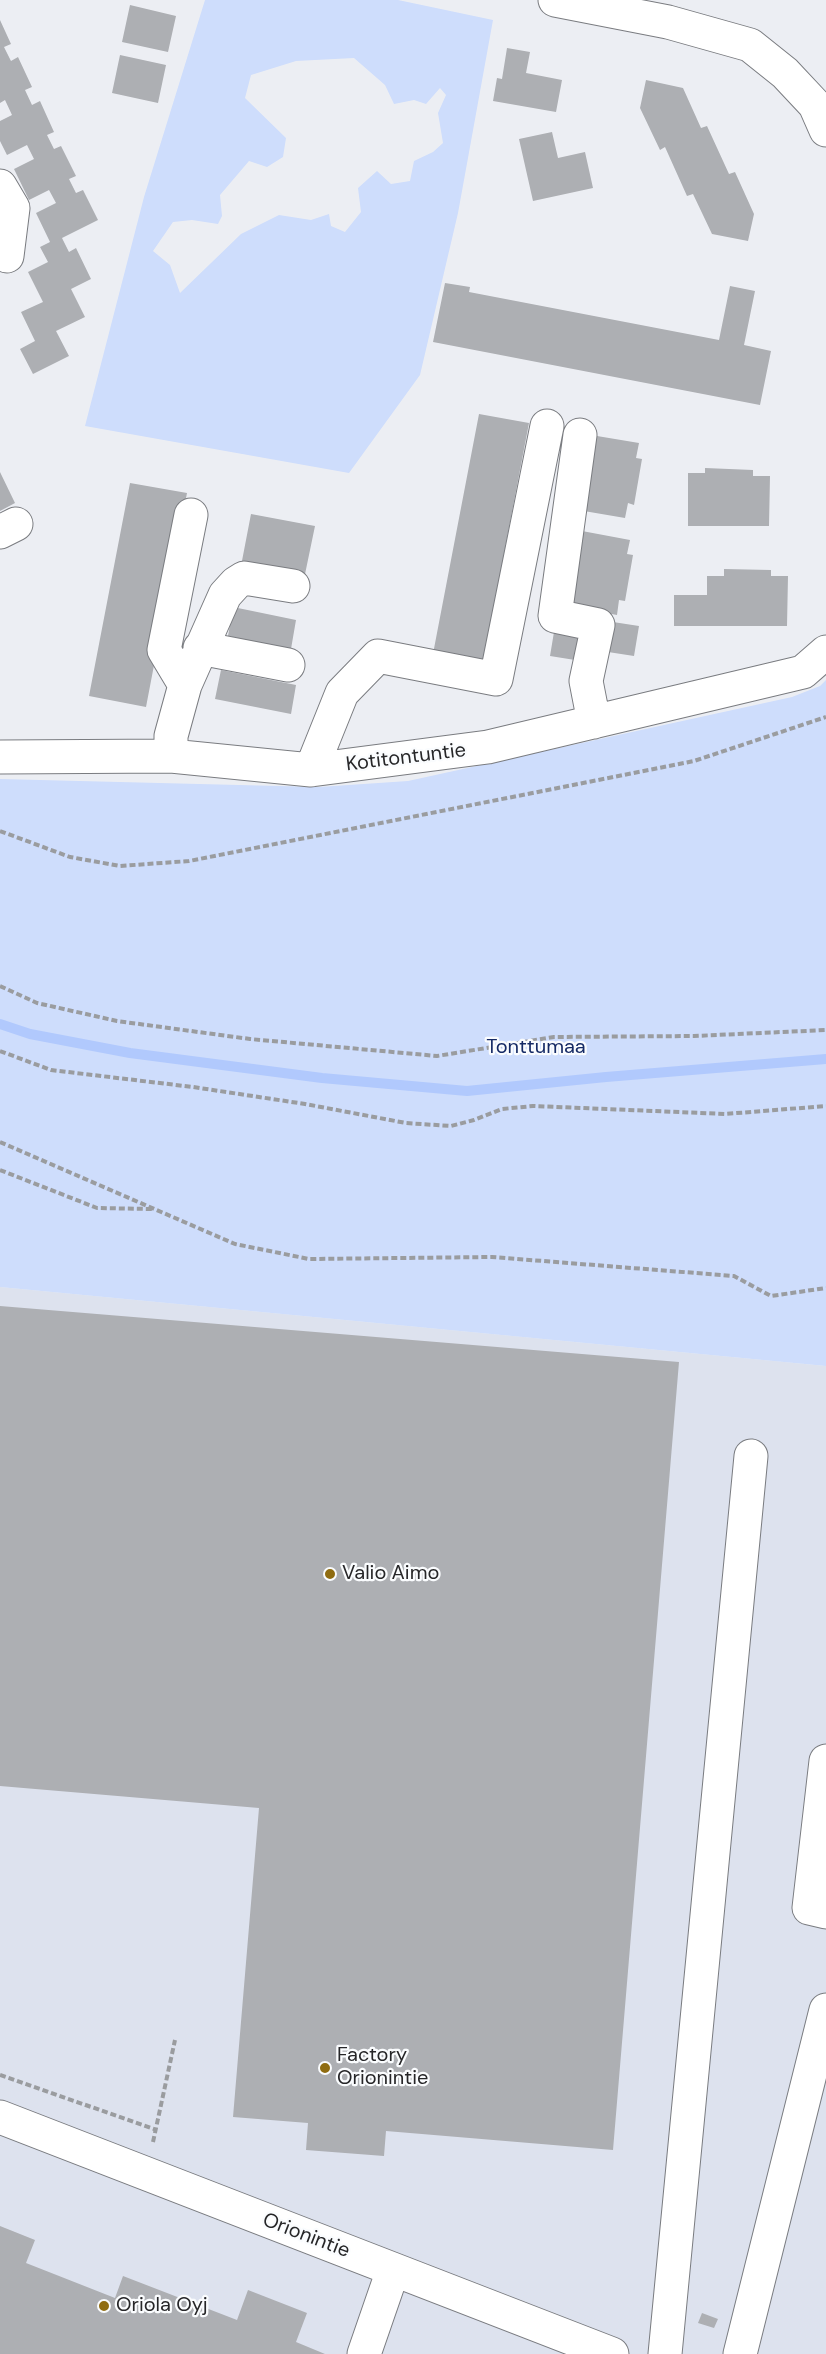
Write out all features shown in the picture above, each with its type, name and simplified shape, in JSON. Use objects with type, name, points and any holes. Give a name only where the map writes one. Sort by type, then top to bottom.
[{"type":"street","points":[[555,0],[668,22],[750,45],[785,73],[807,97],[814,105],[826,130]]},
{"type":"street","points":[[0,186],[13,208],[7,255]]},
{"type":"street","points":[[311,770],[342,693],[378,656],[496,679],[547,426]]},
{"type":"street","points":[[580,435],[555,616],[598,625],[586,681],[594,723]]},
{"type":"street","points":[[185,685],[164,650],[191,515]]},
{"type":"street","points":[[171,756],[171,736],[185,685],[225,595],[244,578],[293,586]]},
{"type":"street","points":[[200,648],[288,665]]},
{"type":"street","name":"Kotitontuntie","points":[[0,757],[171,756],[311,770],[488,747],[594,723],[815,662]]},
{"type":"street","points":[[665,2354],[751,1456]]},
{"type":"street","points":[[826,1761],[809,1908],[826,1912]]},
{"type":"street","points":[[740,2354],[826,2010]]},
{"type":"street","name":"Orionintie","points":[[0,2117],[612,2354]]},
{"type":"street","points":[[364,2354],[393,2270]]},
{"type":"path","points":[[0,831],[70,857],[120,866],[189,861],[693,761],[826,717]]},
{"type":"path","points":[[0,987],[37,1003],[117,1021],[250,1039],[437,1056],[554,1037],[694,1036],[826,1030]]},
{"type":"path","points":[[0,1051],[51,1070],[193,1087],[305,1104],[406,1123],[452,1126],[474,1120],[502,1108],[533,1106],[725,1114],[826,1106]]},
{"type":"path","points":[[0,1142],[235,1244],[309,1259],[492,1257],[734,1276],[771,1296],[826,1288]]},
{"type":"path","points":[[0,1170],[97,1208],[155,1210]]},
{"type":"path","points":[[142,2173],[157,2130],[174,2040]]},
{"type":"path","points":[[0,2075],[157,2130]]},
{"type":"shaded area","points":[[0,1287],[826,1366],[826,2354],[0,2354]]},
{"type":"green space","points":[[205,0],[398,0],[493,20],[458,213],[420,375],[349,473],[85,426],[144,197]],"holes":[[[354,58],[385,85],[394,104],[414,100],[426,104],[440,88],[446,95],[438,113],[443,143],[433,152],[414,161],[410,181],[391,184],[377,171],[358,188],[361,212],[345,232],[331,226],[329,214],[311,220],[279,215],[241,234],[180,293],[170,265],[153,251],[173,222],[192,220],[218,224],[222,216],[220,195],[249,161],[267,167],[283,157],[286,138],[245,98],[251,75],[296,61]]]},
{"type":"green space","name":"Tonttumaa","points":[[826,680],[826,1366],[0,1287],[0,779],[319,787],[408,781],[792,697],[820,686]]},
{"type":"building","points":[[130,5],[176,16],[168,52],[122,42]]},
{"type":"building","points":[[0,20],[11,44],[4,47],[11,61],[18,57],[32,87],[25,90],[32,105],[40,101],[54,132],[47,135],[54,149],[61,146],[76,176],[69,179],[76,193],[83,190],[98,220],[62,238],[69,252],[76,248],[91,279],[71,289],[85,317],[56,331],[69,356],[33,374],[20,349],[35,341],[21,312],[43,302],[28,272],[48,262],[40,247],[50,242],[36,213],[56,203],[49,190],[29,200],[14,169],[34,159],[27,145],[7,155],[0,141],[0,121],[12,115],[5,100],[0,103]]},
{"type":"building","points":[[507,48],[530,52],[526,73],[562,80],[556,112],[493,101],[497,78],[502,79]]},
{"type":"building","points":[[120,55],[166,65],[158,103],[112,93]]},
{"type":"building","points":[[646,80],[683,88],[701,128],[707,126],[729,174],[735,172],[754,214],[748,241],[712,234],[693,194],[687,196],[665,147],[660,150],[640,108]]},
{"type":"building","points":[[552,132],[558,158],[585,152],[593,188],[533,201],[519,139]]},
{"type":"building","points":[[445,283],[470,287],[469,292],[719,340],[730,286],[755,291],[744,345],[771,351],[760,405],[433,342]]},
{"type":"building","points":[[479,414],[529,423],[482,668],[432,659]]},
{"type":"building","points":[[591,435],[639,443],[636,458],[642,459],[634,505],[628,503],[625,518],[578,510]]},
{"type":"building","points":[[705,468],[753,470],[753,476],[770,476],[769,526],[688,526],[688,473],[705,473]]},
{"type":"building","points":[[0,472],[15,503],[0,511]]},
{"type":"building","points":[[130,483],[187,493],[146,707],[89,696]]},
{"type":"building","points":[[251,514],[315,526],[304,579],[241,566]]},
{"type":"building","points":[[582,531],[630,540],[627,554],[633,555],[625,601],[619,600],[617,615],[569,606]]},
{"type":"building","points":[[724,569],[771,570],[771,576],[788,576],[787,626],[674,626],[674,595],[707,595],[707,576],[724,576]]},
{"type":"building","points":[[233,607],[296,620],[291,649],[228,636]]},
{"type":"building","points":[[613,622],[639,626],[634,656],[608,652]]},
{"type":"building","points":[[555,626],[581,630],[575,660],[550,656]]},
{"type":"building","points":[[221,670],[296,685],[291,714],[215,699]]},
{"type":"building","name":"Valio Aimo","points":[[0,1306],[679,1362],[613,2150],[386,2131],[384,2156],[306,2150],[308,2123],[233,2117],[259,1808],[0,1786]]},
{"type":"building","name":"Oriola Oyj","points":[[0,2226],[35,2240],[26,2263],[115,2298],[123,2276],[237,2320],[248,2290],[307,2313],[296,2342],[325,2354],[0,2354]]},
{"type":"building","points":[[702,2313],[718,2319],[714,2328],[698,2323]]},
{"type":"waterway","points":[[0,1024],[30,1034],[130,1053],[322,1078],[467,1091],[826,1059]]},
{"type":"place","name":"Valio Aimo","points":[[330,1574]]},
{"type":"place","name":"Factory Orionintie","points":[[325,2068]]},
{"type":"place","name":"Oriola Oyj","points":[[104,2306]]}]
